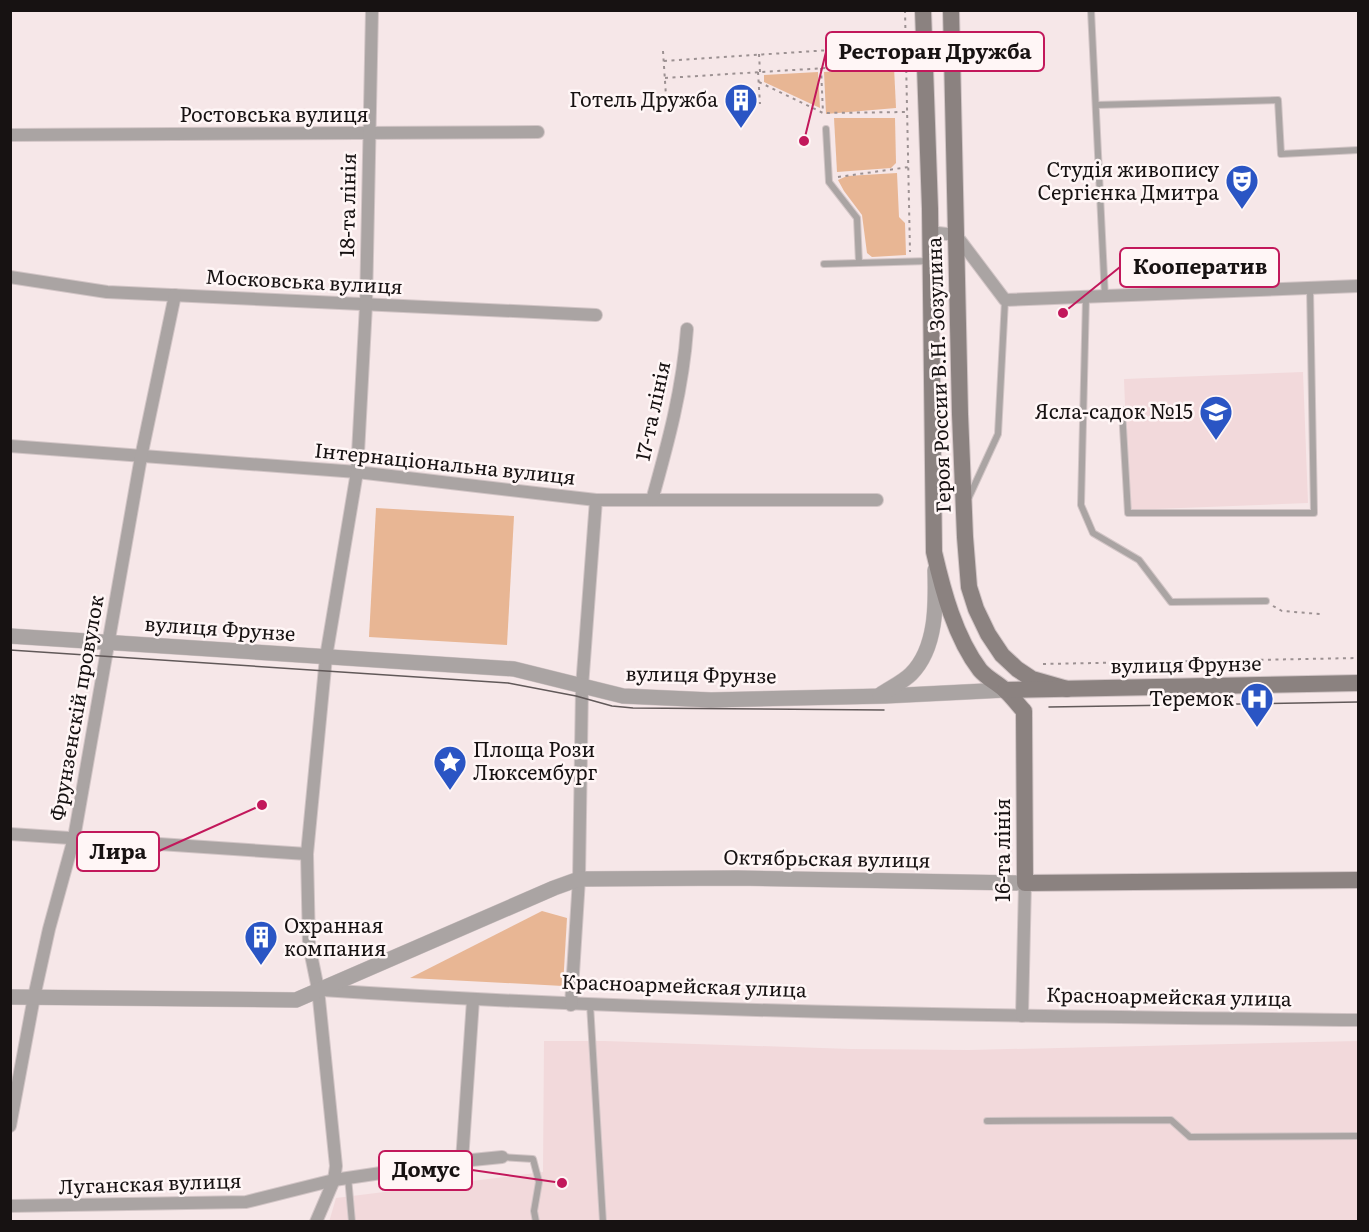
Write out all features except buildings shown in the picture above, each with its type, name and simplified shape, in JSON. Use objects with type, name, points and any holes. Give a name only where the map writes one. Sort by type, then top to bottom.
[{"type":"main road","name":"Героя России В.Н. Зозулина","points":[[923,10],[930,261],[934,552],[946,600],[968,649],[990,681],[1005,690]]},
{"type":"main road","name":"Героя России В.Н. Зозулина","points":[[951,10],[964,508],[969,587],[987,634],[1002,655],[1032,679],[1067,688]]},
{"type":"main road","name":"вулиця Фрунзе","points":[[1005,690],[1359,683]]},
{"type":"main road","name":"16-та лінія","points":[[1005,690],[1024,711],[1025,883]]},
{"type":"main road","name":"Октябрьская вулиця","points":[[1025,883],[1359,880]]},
{"type":"street","name":"18-та лінія","points":[[357,472],[366,305],[372,10]]},
{"type":"street","name":"Ростовська вулиця","points":[[10,135],[538,132]]},
{"type":"street","points":[[929,232],[956,235],[1005,300],[1359,285]]},
{"type":"street","name":"Московська вулиця","points":[[10,277],[107,292],[596,315]]},
{"type":"street","name":"Фрунзенскій провулок","points":[[10,1126],[49,928],[74,838],[141,457],[175,295]]},
{"type":"street","name":"17-та лінія","points":[[652,500],[675,417],[684,366],[687,329]]},
{"type":"street","name":"Інтернаціональна вулиця","points":[[10,446],[357,472],[596,500],[877,500]]},
{"type":"street","points":[[316,1221],[334,1180],[336,1166],[318,989],[309,945],[307,854],[326,657],[357,472]]},
{"type":"street","points":[[571,1005],[579,879],[582,687],[596,500]]},
{"type":"street","points":[[878,696],[912,674],[924,657],[934,612],[934,552]]},
{"type":"street","name":"вулиця Фрунзе","points":[[10,636],[514,669],[623,696],[711,700],[1005,690]]},
{"type":"street","points":[[10,834],[307,854]]},
{"type":"street","name":"Октябрьская вулиця","points":[[318,989],[579,879],[737,878],[1025,883]]},
{"type":"street","name":"16-та лінія","points":[[1022,1016],[1025,883]]},
{"type":"street","name":"Красноармейская улица","points":[[10,997],[296,1000],[318,989],[571,1005],[1022,1016],[1359,1020]]},
{"type":"street","points":[[462,1161],[473,1000]]},
{"type":"street","name":"Луганская вулиця","points":[[10,1206],[246,1202],[348,1177],[502,1157]]},
{"type":"lane","points":[[1091,10],[1105,297]]},
{"type":"lane","points":[[1096,105],[1278,100],[1281,154],[1359,150]]},
{"type":"lane","points":[[826,129],[829,182],[857,218],[859,263]]},
{"type":"lane","points":[[824,264],[930,261]]},
{"type":"lane","points":[[1122,410],[1128,513],[1314,513],[1310,287]]},
{"type":"lane","points":[[1086,296],[1081,505],[1093,533],[1139,561],[1171,602],[1266,601]]},
{"type":"lane","points":[[964,508],[998,434],[1005,300]]},
{"type":"lane","points":[[590,1004],[603,1221]]},
{"type":"lane","points":[[987,1121],[1171,1119],[1190,1137],[1359,1136]]},
{"type":"lane","points":[[502,1157],[533,1159],[539,1182],[534,1211],[536,1221]]},
{"type":"lane","points":[[348,1177],[352,1221]]},
{"type":"path","points":[[905,10],[910,261]]},
{"type":"path","points":[[664,61],[906,45]]},
{"type":"path","points":[[663,51],[666,96]]},
{"type":"path","points":[[759,54],[760,104]]},
{"type":"path","points":[[665,78],[906,63]]},
{"type":"path","points":[[821,68],[823,113]]},
{"type":"path","points":[[759,82],[823,113],[908,111]]},
{"type":"path","points":[[846,174],[909,167]]},
{"type":"path","points":[[1266,601],[1282,611],[1320,614]]},
{"type":"path","points":[[1043,664],[1359,658]]},
{"type":"shaded area","points":[[894,67],[896,108],[826,114],[824,72]]},
{"type":"shaded area","points":[[818,72],[820,108],[764,82],[764,75]]},
{"type":"shaded area","points":[[834,118],[895,118],[896,163],[891,168],[837,172]]},
{"type":"shaded area","points":[[897,173],[899,217],[905,223],[906,255],[872,257],[867,253],[862,215],[838,180],[847,176]]},
{"type":"shaded area","name":"Ясла-садок №15","points":[[1303,372],[1308,503],[1129,510],[1124,379]]},
{"type":"shaded area","points":[[376,508],[514,516],[507,645],[369,637]]},
{"type":"shaded area","points":[[542,911],[567,918],[563,986],[410,978]]},
{"type":"shaded area","points":[[544,1041],[969,1050],[1358,1041],[1358,1221],[329,1222],[336,1198],[543,1172]]},
{"type":"tram line","points":[[10,650],[508,683],[576,696],[612,706],[633,708],[884,710]]},
{"type":"tram line","points":[[1049,707],[1358,702]]},
{"type":"place","name":"Готель Дружба","points":[[741,129]]},
{"type":"place","name":"Ресторан Дружба","points":[[804,141]]},
{"type":"place","name":"Студія живопису Сергієнка Дмитра","points":[[1242,210]]},
{"type":"place","name":"Кооператив","points":[[1063,313]]},
{"type":"place","name":"Ясла-садок №15","points":[[1216,441]]},
{"type":"place","name":"Теремок","points":[[1257,728]]},
{"type":"place","name":"Площа Рози Люксембург","points":[[450,791]]},
{"type":"place","name":"Лира","points":[[262,805]]},
{"type":"place","name":"Охранная компания","points":[[261,966]]},
{"type":"place","name":"Домус","points":[[562,1183]]}]
